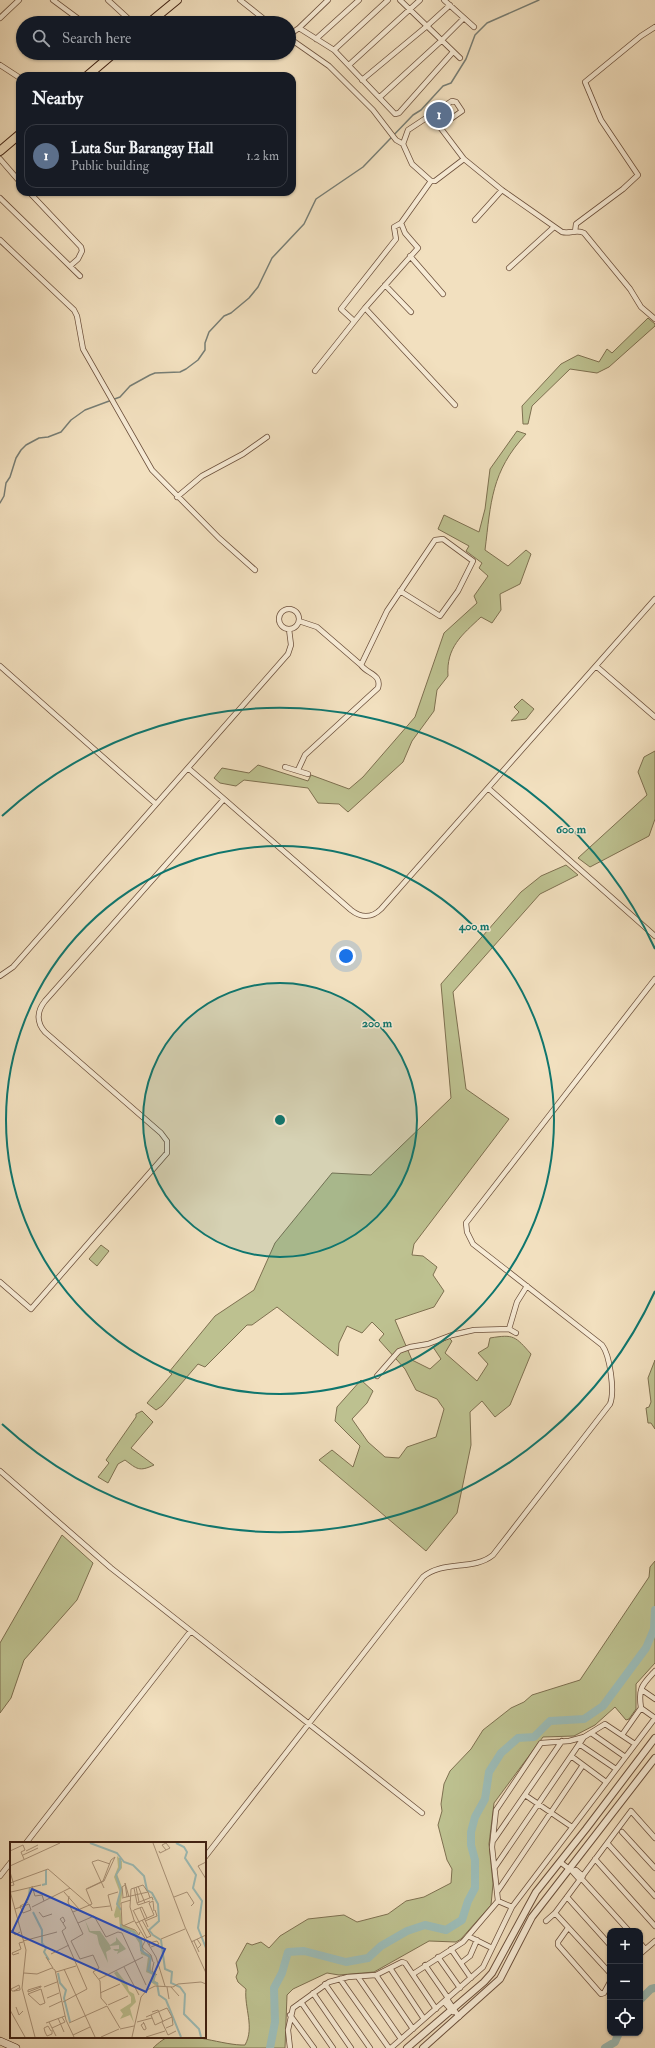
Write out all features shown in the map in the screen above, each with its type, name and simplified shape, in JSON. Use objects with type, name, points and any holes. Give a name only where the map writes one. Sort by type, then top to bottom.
[{"type":"highway","points":[[158,16],[177,0]]},
{"type":"highway","points":[[93,72],[106,60]]},
{"type":"highway","points":[[0,151],[16,137]]},
{"type":"main road","points":[[0,2041],[16,2048]]},
{"type":"street","points":[[0,18],[19,0]]},
{"type":"street","points":[[54,0],[75,16]]},
{"type":"street","points":[[108,0],[125,16]]},
{"type":"street","points":[[240,0],[260,16]]},
{"type":"street","points":[[296,30],[328,0]]},
{"type":"street","points":[[316,39],[359,0]]},
{"type":"street","points":[[334,50],[388,0]]},
{"type":"street","points":[[400,0],[460,58]]},
{"type":"street","points":[[349,64],[420,0]]},
{"type":"street","points":[[444,0],[474,27]]},
{"type":"street","points":[[362,80],[428,26],[450,5]]},
{"type":"street","points":[[380,97],[442,41],[464,18]]},
{"type":"street","points":[[299,28],[334,50],[395,114],[399,113],[453,52]]},
{"type":"street","points":[[575,232],[576,224],[623,190],[638,175],[601,120],[585,81],[640,37],[655,28]]},
{"type":"street","points":[[296,43],[329,66],[373,110],[396,140],[403,144],[412,164],[431,181]]},
{"type":"street","points":[[0,65],[16,75]]},
{"type":"street","points":[[403,144],[408,130],[430,114],[454,101],[462,111],[452,118]]},
{"type":"street","points":[[430,114],[464,159],[502,190],[554,227],[565,233],[584,233],[626,283],[641,307],[655,319]]},
{"type":"street","points":[[0,159],[16,177]]},
{"type":"street","points":[[354,321],[341,309],[396,239],[394,227],[401,223],[431,181],[435,181],[464,159]]},
{"type":"street","points":[[475,220],[502,190]]},
{"type":"street","points":[[33,196],[81,247],[82,251],[78,259],[70,266]]},
{"type":"street","points":[[0,198],[80,276]]},
{"type":"street","points":[[315,370],[354,321],[418,248],[417,245],[405,233],[401,223]]},
{"type":"street","points":[[509,268],[554,227]]},
{"type":"street","points":[[0,240],[74,310],[77,316],[82,346],[152,470],[219,538],[255,570]]},
{"type":"street","points":[[410,256],[443,294]]},
{"type":"street","points":[[385,285],[410,312]]},
{"type":"street","points":[[365,308],[455,405]]},
{"type":"street","points":[[177,497],[202,476],[243,454],[267,437]]},
{"type":"street","points":[[361,666],[387,611],[400,591],[437,539],[443,539],[473,561],[458,591],[440,616],[400,591]]},
{"type":"street","points":[[188,768],[351,910],[365,916],[373,915],[381,909],[655,599]]},
{"type":"street","points":[[287,609],[293,610],[297,613],[299,621],[296,626],[289,629],[283,627],[279,617],[282,612],[287,609]]},
{"type":"street","points":[[298,770],[305,755],[378,688],[379,682],[377,677],[361,666],[317,627],[299,621]]},
{"type":"street","points":[[0,976],[13,967],[288,654],[291,645],[289,629]]},
{"type":"street","points":[[0,666],[156,804]]},
{"type":"street","points":[[596,666],[655,717]]},
{"type":"street","points":[[285,767],[308,774]]},
{"type":"street","points":[[488,788],[655,936]]},
{"type":"street","points":[[0,1282],[31,1309],[168,1153],[167,1141],[161,1133],[45,1032],[40,1024],[39,1010],[45,1000],[224,799]]},
{"type":"street","points":[[206,1856],[423,1577],[431,1571],[484,1560],[495,1553],[610,1404],[612,1394],[608,1356],[604,1347],[473,1244],[467,1232],[467,1220],[655,979]]},
{"type":"street","points":[[509,1329],[517,1302],[527,1286]]},
{"type":"street","points":[[376,1376],[399,1351],[404,1348],[428,1344],[466,1331],[509,1329],[516,1333]]},
{"type":"street","points":[[0,1472],[85,1547],[190,1632],[422,1813]]},
{"type":"street","points":[[27,1842],[190,1632]]},
{"type":"street","points":[[622,1735],[641,1708],[639,1695],[641,1686],[655,1670]]},
{"type":"street","points":[[650,1676],[655,1680]]},
{"type":"street","points":[[642,1690],[655,1699]]},
{"type":"street","points":[[340,1979],[390,2048],[460,1988],[483,1967],[512,1907],[655,1718],[641,1708]]},
{"type":"street","points":[[413,1974],[463,1942],[498,1901],[494,1868],[493,1841],[496,1810],[541,1743],[562,1742],[584,1737],[605,1724],[635,1744]]},
{"type":"street","points":[[591,1733],[624,1756]]},
{"type":"street","points":[[494,1868],[584,1737]]},
{"type":"street","points":[[407,2048],[492,1973],[536,1892],[655,1738]]},
{"type":"street","points":[[493,1841],[562,1742]]},
{"type":"street","points":[[579,1744],[616,1769]]},
{"type":"street","points":[[571,1756],[606,1782]]},
{"type":"street","points":[[423,2048],[500,1979],[532,1917],[570,1870],[655,1758]]},
{"type":"street","points":[[497,1892],[583,1765]]},
{"type":"street","points":[[525,1795],[572,1827]]},
{"type":"street","points":[[546,1921],[555,1913],[631,1811],[655,1838]]},
{"type":"street","points":[[622,1832],[655,1868]]},
{"type":"street","points":[[608,1844],[655,1896]]},
{"type":"street","points":[[595,1859],[655,1926]]},
{"type":"street","points":[[560,1862],[570,1870],[576,1870],[581,1878],[626,1928]]},
{"type":"street","points":[[0,1876],[10,1863]]},
{"type":"street","points":[[567,1897],[607,1942]]},
{"type":"street","points":[[498,1901],[512,1907]]},
{"type":"street","points":[[555,1913],[607,1970]]},
{"type":"street","points":[[568,1928],[558,1942],[558,1945],[601,1994],[604,1993],[607,1988]]},
{"type":"street","points":[[468,1936],[492,1948]]},
{"type":"street","points":[[461,1963],[470,1956],[477,1940]]},
{"type":"street","points":[[643,1952],[655,1940]]},
{"type":"street","points":[[643,1946],[646,1949]]},
{"type":"street","points":[[451,1949],[471,1978]]},
{"type":"street","points":[[438,1957],[460,1988]]},
{"type":"street","points":[[293,2048],[290,2046],[288,2030],[290,2014],[293,2008],[325,1984],[340,1979],[376,1975],[404,1962],[436,2009]]},
{"type":"street","points":[[425,1966],[446,2000],[459,2017]]},
{"type":"street","points":[[390,1968],[424,2019]]},
{"type":"street","points":[[376,1975],[413,2029]]},
{"type":"street","points":[[358,1976],[401,2039]]},
{"type":"street","points":[[325,1984],[370,2048]]},
{"type":"street","points":[[313,1993],[351,2048]]},
{"type":"street","points":[[301,2002],[333,2048]]},
{"type":"street","points":[[290,2014],[314,2048]]},
{"type":"green space","points":[[648,318],[655,324],[655,326],[609,367],[597,373],[570,369],[532,406],[528,424],[523,424],[522,406],[561,364],[578,355],[599,362],[607,349],[612,353]]},
{"type":"green space","points":[[517,431],[526,434],[514,448],[499,475],[491,502],[485,550],[508,566],[526,550],[531,554],[520,584],[500,594],[501,610],[492,623],[481,617],[457,642],[450,657],[448,676],[437,690],[434,711],[412,741],[403,762],[348,812],[339,804],[318,803],[308,788],[244,780],[236,786],[220,783],[214,778],[222,768],[249,773],[258,765],[308,781],[311,775],[349,789],[363,777],[415,717],[444,633],[477,603],[474,596],[488,576],[479,568],[482,563],[466,551],[469,546],[438,529],[444,515],[479,532],[485,509],[490,469]]},
{"type":"green space","points":[[522,699],[534,709],[526,719],[511,721],[519,712],[514,707]]},
{"type":"green space","points":[[655,751],[655,819],[649,836],[590,867],[578,858],[647,795],[638,772],[644,757]]},
{"type":"green space","points":[[566,865],[578,875],[540,894],[453,992],[466,1089],[509,1119],[414,1244],[412,1255],[423,1256],[437,1267],[433,1275],[444,1291],[434,1307],[395,1320],[412,1360],[430,1369],[441,1359],[433,1347],[449,1338],[452,1341],[445,1353],[477,1381],[488,1364],[478,1353],[488,1347],[490,1338],[504,1336],[514,1338],[531,1354],[510,1405],[495,1417],[482,1401],[470,1412],[471,1445],[457,1513],[426,1551],[319,1460],[332,1450],[353,1467],[360,1446],[335,1421],[337,1407],[361,1380],[373,1391],[367,1403],[352,1419],[368,1442],[385,1457],[399,1458],[407,1447],[436,1437],[444,1409],[437,1399],[416,1390],[405,1369],[379,1340],[384,1334],[372,1322],[362,1333],[347,1326],[339,1343],[338,1356],[277,1307],[252,1325],[247,1325],[205,1367],[198,1364],[162,1406],[156,1410],[147,1403],[172,1374],[169,1372],[215,1316],[254,1290],[275,1243],[332,1173],[371,1175],[451,1098],[441,984],[521,892],[541,876]]},
{"type":"green space","points":[[101,1245],[109,1251],[97,1266],[89,1259]]},
{"type":"green space","points":[[655,1360],[655,1429],[651,1423],[648,1423],[646,1408],[649,1407],[651,1402],[648,1378]]},
{"type":"green space","points":[[142,1411],[153,1422],[131,1448],[154,1465],[141,1469],[132,1466],[125,1460],[118,1464],[108,1483],[98,1477],[109,1463],[106,1460],[136,1417],[136,1414]]},
{"type":"green space","points":[[62,1535],[93,1563],[77,1600],[24,1660],[11,1698],[0,1713],[0,1643]]},
{"type":"green space","points":[[655,1561],[655,1663],[636,1684],[636,1709],[629,1719],[626,1720],[615,1707],[595,1725],[574,1736],[543,1737],[494,1803],[489,1844],[493,1884],[491,1905],[461,1939],[456,1942],[429,1941],[374,1972],[339,1975],[327,1973],[293,1989],[287,1995],[285,2048],[153,2048],[166,2038],[200,2038],[237,2045],[245,2045],[249,2031],[246,1989],[238,1982],[236,1977],[238,1972],[236,1963],[247,1943],[252,1945],[261,1942],[269,1948],[280,1936],[308,1919],[344,1915],[357,1922],[388,1914],[406,1901],[424,1897],[451,1883],[452,1869],[447,1860],[438,1825],[442,1811],[441,1804],[444,1784],[450,1771],[471,1749],[483,1730],[511,1708],[524,1702],[532,1695],[580,1680],[649,1577],[650,1567]]},
{"type":"waterway","points":[[0,503],[4,496],[6,483],[10,477],[16,458],[26,445],[39,438],[48,437],[61,432],[71,420],[85,410],[120,397],[130,386],[150,375],[155,373],[180,372],[198,360],[205,350],[205,343],[209,332],[224,316],[231,313],[249,298],[258,287],[272,258],[304,224],[316,199],[363,167],[413,115],[421,110],[443,86],[451,83],[466,59],[475,35],[487,23],[539,0]]},
{"type":"waterway","points":[[270,2048],[275,2022],[274,1988],[282,1973],[288,1952],[304,1951],[346,1962],[368,1958],[381,1946],[407,1931],[425,1925],[446,1930],[462,1920],[468,1901],[475,1888],[475,1860],[471,1845],[471,1832],[475,1817],[485,1799],[489,1772],[501,1753],[518,1738],[534,1737],[550,1721],[584,1719],[603,1706],[646,1648],[654,1629],[655,1610]]},
{"type":"waterway","points":[[643,1997],[651,1989],[655,1988]]},
{"type":"waterway","points":[[605,2048],[615,2042],[618,2036]]},
{"type":"place","name":"Luta Sur Barangay Hall","points":[[439,115]]}]
